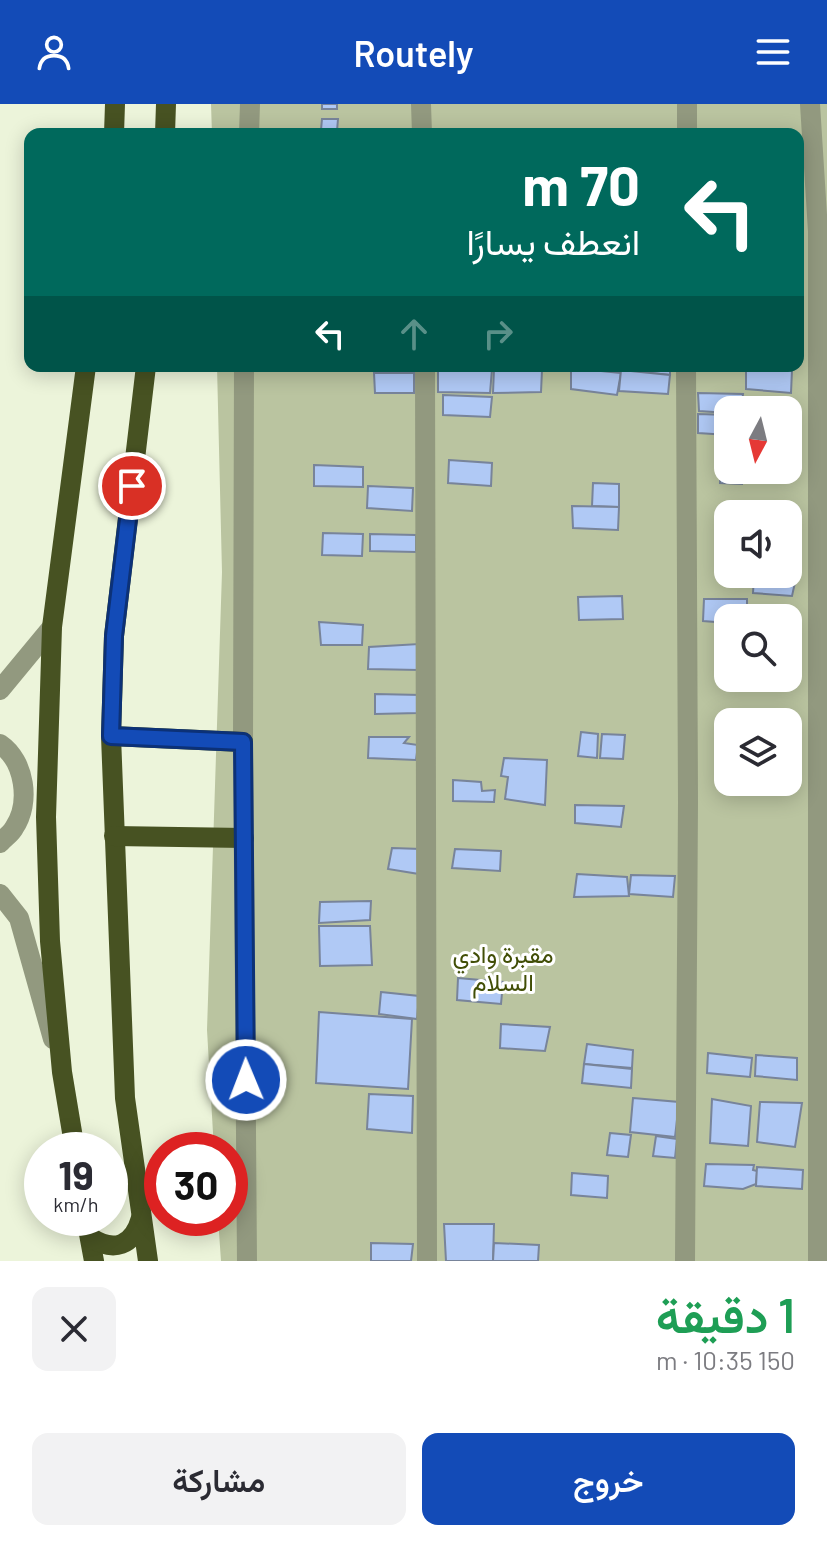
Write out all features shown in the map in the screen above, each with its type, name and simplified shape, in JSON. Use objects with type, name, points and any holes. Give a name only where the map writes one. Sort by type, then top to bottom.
[{"type":"main road","points":[[114,128],[115,104]]},
{"type":"main road","points":[[165,128],[166,104]]},
{"type":"main road","points":[[72,1132],[62,1072],[50,941],[46,817],[52,627],[85,372]]},
{"type":"main road","points":[[145,372],[114,636],[111,736],[125,1098],[148,1261]]},
{"type":"main road","points":[[111,736],[243,742]]},
{"type":"main road","points":[[114,836],[244,838]]},
{"type":"main road","points":[[94,1236],[101,1245],[115,1246],[128,1241],[137,1231],[141,1218]]},
{"type":"main road","points":[[89,1236],[94,1261]]},
{"type":"street","points":[[249,128],[250,104]]},
{"type":"street","points":[[421,104],[422,128]]},
{"type":"street","points":[[687,104],[687,128]]},
{"type":"street","points":[[810,104],[814,231],[818,1261]]},
{"type":"street","points":[[244,372],[247,1261]]},
{"type":"street","points":[[425,372],[427,1261]]},
{"type":"street","points":[[685,1261],[688,865],[686,372]]},
{"type":"street","points":[[0,690],[52,627]]},
{"type":"street","points":[[0,744],[17,761],[23,787],[22,808],[14,829],[0,843]]},
{"type":"street","points":[[0,894],[19,918],[62,1072]]},
{"type":"green space","name":"مقبرة وادي السلام","points":[[211,104],[827,104],[827,1261],[221,1261],[219,1236],[248,1236],[248,1132],[213,1132],[207,1030],[222,572],[217,372],[804,372],[804,128],[212,128]]},
{"type":"building","points":[[322,104],[337,104],[337,109],[322,109]]},
{"type":"building","points":[[322,119],[338,119],[337,128],[321,128]]},
{"type":"building","points":[[438,372],[492,372],[490,393],[438,392]]},
{"type":"building","points":[[494,372],[542,372],[541,392],[493,393]]},
{"type":"building","points":[[571,372],[621,373],[617,395],[571,389]]},
{"type":"building","points":[[621,372],[670,375],[668,394],[619,391]]},
{"type":"building","points":[[641,372],[670,372],[670,375]]},
{"type":"building","points":[[746,372],[792,372],[791,393],[746,389]]},
{"type":"building","points":[[374,373],[414,373],[414,393],[375,393]]},
{"type":"building","points":[[698,393],[743,394],[714,396],[714,412],[699,411]]},
{"type":"building","points":[[443,395],[492,397],[490,417],[443,415]]},
{"type":"building","points":[[698,414],[714,415],[714,434],[698,433]]},
{"type":"building","points":[[449,460],[492,463],[491,486],[448,483]]},
{"type":"building","points":[[314,465],[363,467],[363,487],[314,486]]},
{"type":"building","points":[[593,483],[619,484],[619,507],[592,506]]},
{"type":"building","points":[[368,486],[413,488],[412,511],[367,508]]},
{"type":"building","points":[[572,506],[619,507],[618,530],[573,528]]},
{"type":"building","points":[[323,533],[363,534],[362,556],[322,555]]},
{"type":"building","points":[[370,534],[416,535],[416,552],[370,551]]},
{"type":"building","points":[[753,588],[794,588],[792,596],[753,593]]},
{"type":"building","points":[[622,596],[623,619],[579,620],[578,597]]},
{"type":"building","points":[[704,599],[747,599],[747,604],[714,604],[714,622],[703,621]]},
{"type":"building","points":[[319,622],[363,625],[362,645],[321,645]]},
{"type":"building","points":[[419,644],[419,670],[368,669],[369,647]]},
{"type":"building","points":[[375,694],[421,695],[419,713],[375,714]]},
{"type":"building","points":[[581,732],[598,734],[597,758],[578,756]]},
{"type":"building","points":[[602,734],[625,735],[623,759],[600,758]]},
{"type":"building","points":[[369,737],[409,737],[404,743],[418,745],[416,760],[368,758]]},
{"type":"building","points":[[504,758],[547,760],[545,805],[505,799],[508,777],[501,776]]},
{"type":"building","points":[[453,780],[481,782],[482,791],[495,790],[494,802],[453,801]]},
{"type":"building","points":[[575,805],[624,806],[621,827],[575,823]]},
{"type":"building","points":[[392,848],[421,849],[419,874],[388,869]]},
{"type":"building","points":[[455,849],[501,851],[500,871],[452,868]]},
{"type":"building","points":[[577,874],[627,877],[629,896],[574,897]]},
{"type":"building","points":[[631,875],[675,876],[673,897],[629,894]]},
{"type":"building","points":[[371,901],[370,920],[319,923],[320,902]]},
{"type":"building","points":[[319,926],[370,926],[372,965],[320,966]]},
{"type":"building","points":[[458,978],[503,982],[501,1004],[457,1000]]},
{"type":"building","points":[[381,992],[419,996],[417,1019],[379,1014]]},
{"type":"building","points":[[319,1012],[412,1019],[408,1089],[316,1083]]},
{"type":"building","points":[[501,1024],[550,1027],[545,1051],[500,1048]]},
{"type":"building","points":[[587,1044],[633,1050],[632,1068],[584,1064]]},
{"type":"building","points":[[708,1053],[752,1058],[750,1077],[707,1073]]},
{"type":"building","points":[[756,1055],[797,1058],[797,1080],[755,1076]]},
{"type":"building","points":[[584,1064],[632,1069],[631,1088],[582,1083]]},
{"type":"building","points":[[369,1094],[413,1096],[412,1133],[367,1129]]},
{"type":"building","points":[[633,1098],[679,1102],[675,1137],[630,1132]]},
{"type":"building","points":[[712,1099],[751,1106],[748,1146],[710,1143]]},
{"type":"building","points":[[760,1102],[802,1103],[795,1147],[757,1142]]},
{"type":"building","points":[[610,1133],[631,1135],[628,1157],[607,1155]]},
{"type":"building","points":[[656,1136],[677,1139],[675,1158],[653,1156]]},
{"type":"building","points":[[706,1164],[754,1165],[756,1184],[743,1189],[704,1186]]},
{"type":"building","points":[[757,1167],[803,1170],[802,1189],[756,1186]]},
{"type":"building","points":[[572,1173],[608,1176],[607,1198],[571,1195]]},
{"type":"building","points":[[444,1224],[494,1224],[493,1261],[446,1261]]},
{"type":"building","points":[[371,1243],[413,1244],[411,1261],[371,1261]]},
{"type":"building","points":[[494,1243],[539,1245],[538,1261],[493,1261]]},
{"type":"route","points":[[132,486],[114,636],[111,736],[243,742],[246,1080]]}]
